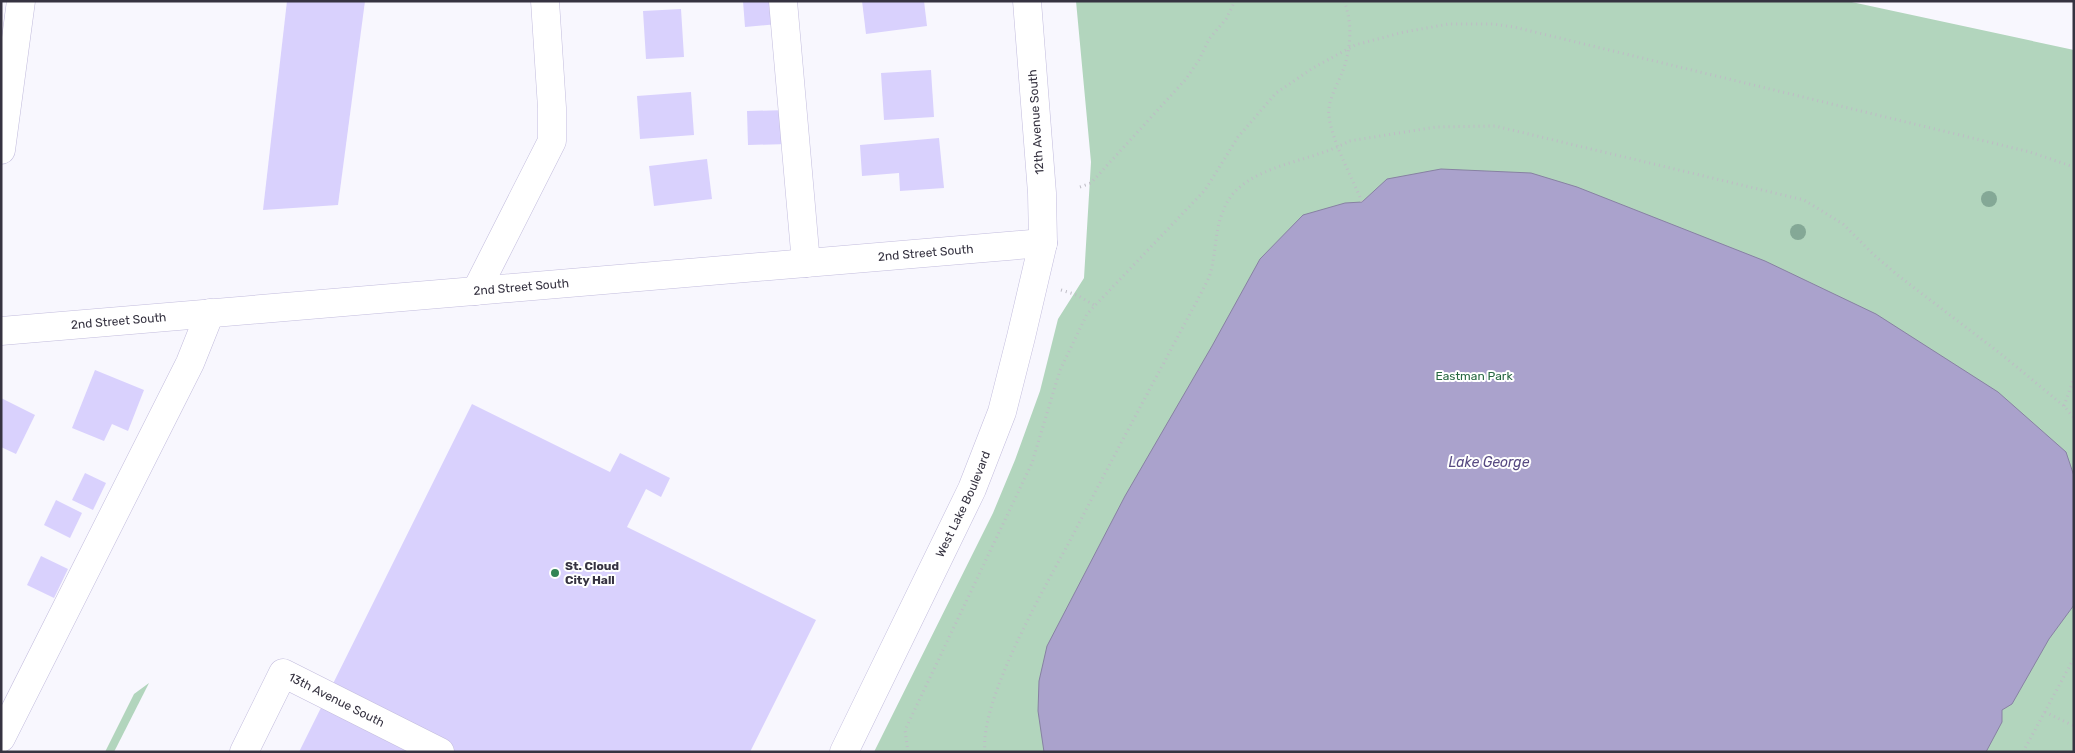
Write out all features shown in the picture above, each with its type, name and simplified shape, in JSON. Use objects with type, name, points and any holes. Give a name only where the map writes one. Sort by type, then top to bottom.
[{"type":"street","points":[[1,150],[20,1]]},
{"type":"street","points":[[476,291],[552,142],[552,108],[545,1]]},
{"type":"street","points":[[783,1],[806,263]]},
{"type":"street","name":"12th Avenue South","points":[[1027,1],[1042,193],[1043,243]]},
{"type":"street","name":"2nd Street South","points":[[1,331],[1043,243]]},
{"type":"street","name":"West Lake Boulevard","points":[[844,752],[979,472],[1002,412],[1043,243]]},
{"type":"street","points":[[1,738],[190,363],[210,313]]},
{"type":"street","name":"13th Avenue South","points":[[244,752],[283,674],[440,752]]},
{"type":"path","points":[[1080,186],[1092,183],[1186,79],[1200,60],[1209,39],[1226,19],[1234,1]]},
{"type":"path","points":[[1344,1],[1349,32],[1348,49],[1328,115],[1362,202]]},
{"type":"path","points":[[908,752],[905,730],[1032,463],[1060,370],[1087,314],[1205,190],[1238,136],[1276,93],[1313,68],[1355,45],[1404,32],[1449,24],[1493,24],[1514,27],[2030,152],[2074,167]]},
{"type":"path","points":[[985,752],[986,731],[997,691],[1017,645],[1211,272],[1219,221],[1227,200],[1237,189],[1252,179],[1281,166],[1339,147],[1349,141],[1436,127],[1495,126],[1804,200],[1843,224],[1874,255],[1900,277],[2001,354],[2064,406],[2074,418]]},
{"type":"path","points":[[1061,290],[1077,295],[1094,305]]},
{"type":"path","points":[[2064,406],[2074,378]]},
{"type":"path","points":[[2023,752],[2074,658]]},
{"type":"path","points":[[2045,712],[2074,726]]},
{"type":"green space","name":"Eastman Park","points":[[1076,1],[1847,1],[2074,50],[2074,752],[874,752],[993,513],[1040,391],[1058,319],[1084,278],[1091,162]]},
{"type":"green space","points":[[149,683],[114,752],[105,752],[134,694]]},
{"type":"water","name":"Lake George","points":[[1441,169],[1531,173],[1577,187],[1765,261],[1876,314],[1998,392],[2066,452],[2074,476],[2074,605],[2049,639],[2012,704],[2002,710],[2002,722],[1986,752],[1044,752],[1038,711],[1039,681],[1047,646],[1125,496],[1260,259],[1303,215],[1345,203],[1362,202],[1387,179]]},
{"type":"building","points":[[287,1],[365,1],[338,205],[263,210]]},
{"type":"building","points":[[743,1],[776,1],[778,24],[745,27]]},
{"type":"building","points":[[862,1],[924,1],[927,26],[866,34]]},
{"type":"building","points":[[681,9],[684,57],[646,59],[643,11]]},
{"type":"building","points":[[931,70],[934,117],[884,120],[881,73]]},
{"type":"building","points":[[691,92],[694,135],[640,139],[637,96]]},
{"type":"building","points":[[788,110],[789,144],[748,145],[747,111]]},
{"type":"building","points":[[939,138],[944,188],[900,191],[899,173],[862,176],[860,145]]},
{"type":"building","points":[[707,159],[712,199],[654,206],[649,166]]},
{"type":"building","points":[[95,370],[144,390],[128,431],[112,424],[104,441],[72,428]]},
{"type":"building","points":[[1,398],[35,415],[16,454],[1,447]]},
{"type":"building","name":"St. Cloud City Hall","points":[[472,404],[610,472],[620,453],[670,478],[661,497],[646,489],[627,527],[816,620],[750,752],[299,752]]},
{"type":"building","points":[[85,473],[106,483],[93,510],[72,500]]},
{"type":"building","points":[[56,500],[82,513],[70,538],[44,525]]},
{"type":"building","points":[[41,556],[68,569],[54,598],[27,585]]},
{"type":"place","name":"St. Cloud City Hall","points":[[555,573]]}]
